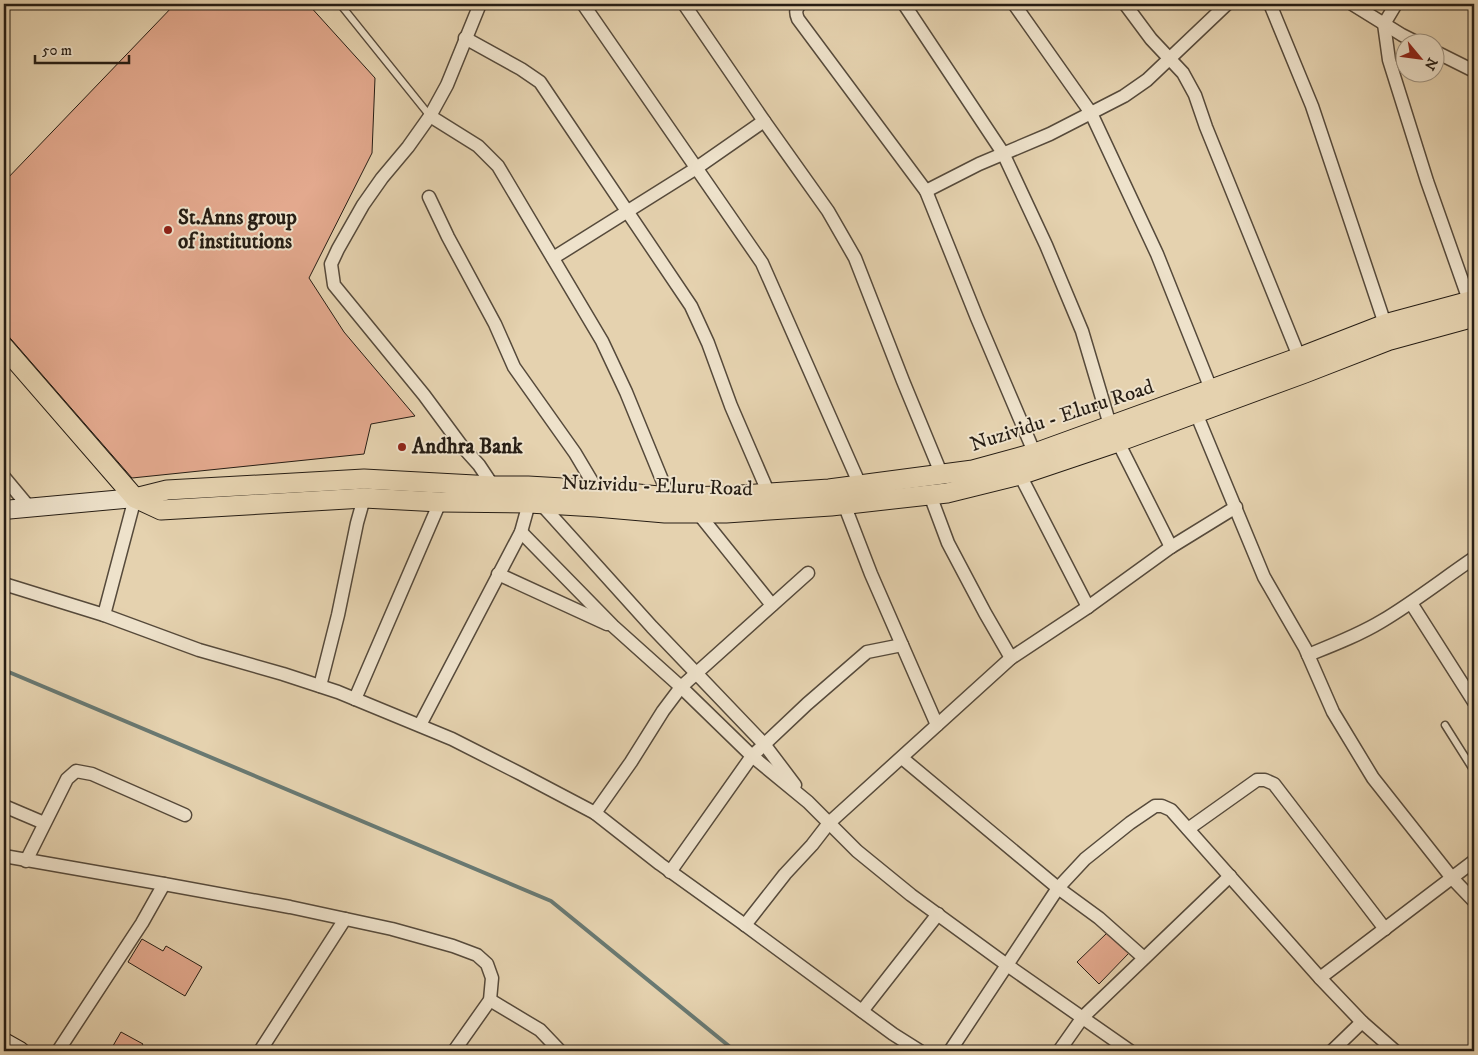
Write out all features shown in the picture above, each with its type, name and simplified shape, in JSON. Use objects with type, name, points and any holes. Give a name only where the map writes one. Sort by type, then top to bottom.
[{"type":"main road","name":"Nuzividu - Eluru Road","points":[[533,498],[597,490],[669,497],[769,494],[917,478],[1038,460],[1114,434],[1196,412],[1303,365],[1385,324],[1473,306]]},
{"type":"main road","name":"Nuzividu - Eluru Road","points":[[1114,434],[1211,389],[1390,340],[1473,306]]},
{"type":"main road","points":[[4,346],[135,498],[161,510],[364,498],[440,502],[492,495]]},
{"type":"main road","name":"Nuzividu - Eluru Road","points":[[533,498],[596,507],[666,513],[770,511],[930,495],[1020,475],[1038,460]]},
{"type":"main road","points":[[4,510],[135,498],[167,490],[364,479],[492,495],[533,498]]},
{"type":"main road","points":[[4,1042],[20,1051]]},
{"type":"street","points":[[480,4],[447,85],[430,116],[408,147],[377,184],[349,228],[331,264],[334,285],[479,465],[492,495]]},
{"type":"street","points":[[583,4],[762,263],[860,485]]},
{"type":"street","points":[[684,4],[828,210],[854,258],[941,473]]},
{"type":"street","points":[[800,4],[796,9],[798,19],[926,191],[976,318],[1038,460]]},
{"type":"street","points":[[904,4],[1003,153],[1046,245],[1082,331],[1114,434],[1171,547]]},
{"type":"street","points":[[1014,4],[1091,113],[1157,254],[1211,389]]},
{"type":"street","points":[[1124,4],[1151,39],[1183,72],[1195,95],[1303,365]]},
{"type":"street","points":[[926,191],[979,164],[1050,134],[1124,96],[1147,80],[1227,4]]},
{"type":"street","points":[[1270,4],[1312,106],[1385,324]]},
{"type":"street","points":[[1352,4],[1398,32]]},
{"type":"street","points":[[1396,4],[1384,24],[1389,60],[1427,181],[1473,306]]},
{"type":"street","points":[[466,38],[540,82],[691,306],[708,343],[731,406],[769,494]]},
{"type":"street","points":[[1446,57],[1474,71]]},
{"type":"street","points":[[430,116],[478,146],[498,166],[602,341],[626,392],[669,497]]},
{"type":"street","points":[[552,258],[696,169],[764,121]]},
{"type":"street","points":[[429,197],[514,367],[575,453],[597,490]]},
{"type":"street","points":[[1196,412],[1264,576],[1308,655],[1333,712],[1373,778],[1452,878],[1474,901]]},
{"type":"street","points":[[1020,475],[1088,607]]},
{"type":"street","points":[[4,477],[29,507]]},
{"type":"street","points":[[930,495],[948,543],[1011,658]]},
{"type":"street","points":[[104,615],[135,498]]},
{"type":"street","points":[[320,686],[364,498]]},
{"type":"street","points":[[420,725],[521,532],[533,498],[652,627],[764,744],[808,802]]},
{"type":"street","points":[[355,699],[440,502]]},
{"type":"street","points":[[844,504],[871,574],[937,725]]},
{"type":"street","points":[[745,925],[785,874],[829,823],[1011,658],[1088,607],[1171,547],[1236,508]]},
{"type":"street","points":[[698,513],[772,605]]},
{"type":"street","points":[[521,532],[616,628],[681,687],[752,756],[808,802],[857,851],[911,895],[1130,1051]]},
{"type":"street","points":[[1308,655],[1346,640],[1380,622],[1411,603],[1474,558]]},
{"type":"street","points":[[595,813],[681,687],[808,573]]},
{"type":"street","points":[[498,574],[616,628]]},
{"type":"street","points":[[4,584],[104,615],[198,650],[320,686],[452,739],[595,813],[670,872],[920,1051]]},
{"type":"street","points":[[1411,603],[1474,702]]},
{"type":"street","points":[[670,872],[752,756],[764,744],[867,652],[902,645]]},
{"type":"street","points":[[902,758],[1058,888],[1099,918],[1144,958]]},
{"type":"street","points":[[26,861],[67,779],[76,771],[92,774],[185,815]]},
{"type":"street","points":[[1188,829],[1257,780],[1265,780],[1274,784],[1385,929]]},
{"type":"street","points":[[4,806],[44,823]]},
{"type":"street","points":[[950,1051],[1058,888],[1085,859],[1130,822],[1156,806],[1162,806],[1171,810],[1320,978],[1362,1022],[1395,1051]]},
{"type":"street","points":[[4,856],[290,907],[392,929],[453,946],[477,955],[487,964],[492,978],[490,1000],[454,1051]]},
{"type":"street","points":[[1320,978],[1474,861]]},
{"type":"street","points":[[1059,1051],[1083,1017],[1230,876]]},
{"type":"street","points":[[58,1051],[142,923],[164,884]]},
{"type":"street","points":[[862,1011],[938,914]]},
{"type":"street","points":[[260,1051],[345,919]]},
{"type":"street","points":[[490,1000],[540,1030],[560,1051]]},
{"type":"street","points":[[1332,1051],[1362,1022]]},
{"type":"lane","points":[[340,4],[430,116]]},
{"type":"lane","points":[[1445,725],[1474,771]]},
{"type":"building","name":"St.Anns group of institutions","points":[[175,4],[308,4],[375,78],[372,153],[309,278],[344,332],[415,416],[371,424],[364,454],[132,478],[4,331],[4,182]]},
{"type":"building","points":[[1108,932],[1129,953],[1099,984],[1077,962]]},
{"type":"building","points":[[142,939],[163,951],[166,946],[202,967],[185,996],[128,962]]},
{"type":"building","points":[[121,1032],[143,1044],[138,1051],[110,1051]]},
{"type":"waterway","points":[[4,670],[551,901],[735,1051]]},
{"type":"place","name":"St.Anns group of institutions","points":[[168,230]]},
{"type":"place","name":"Andhra Bank","points":[[402,447]]}]
